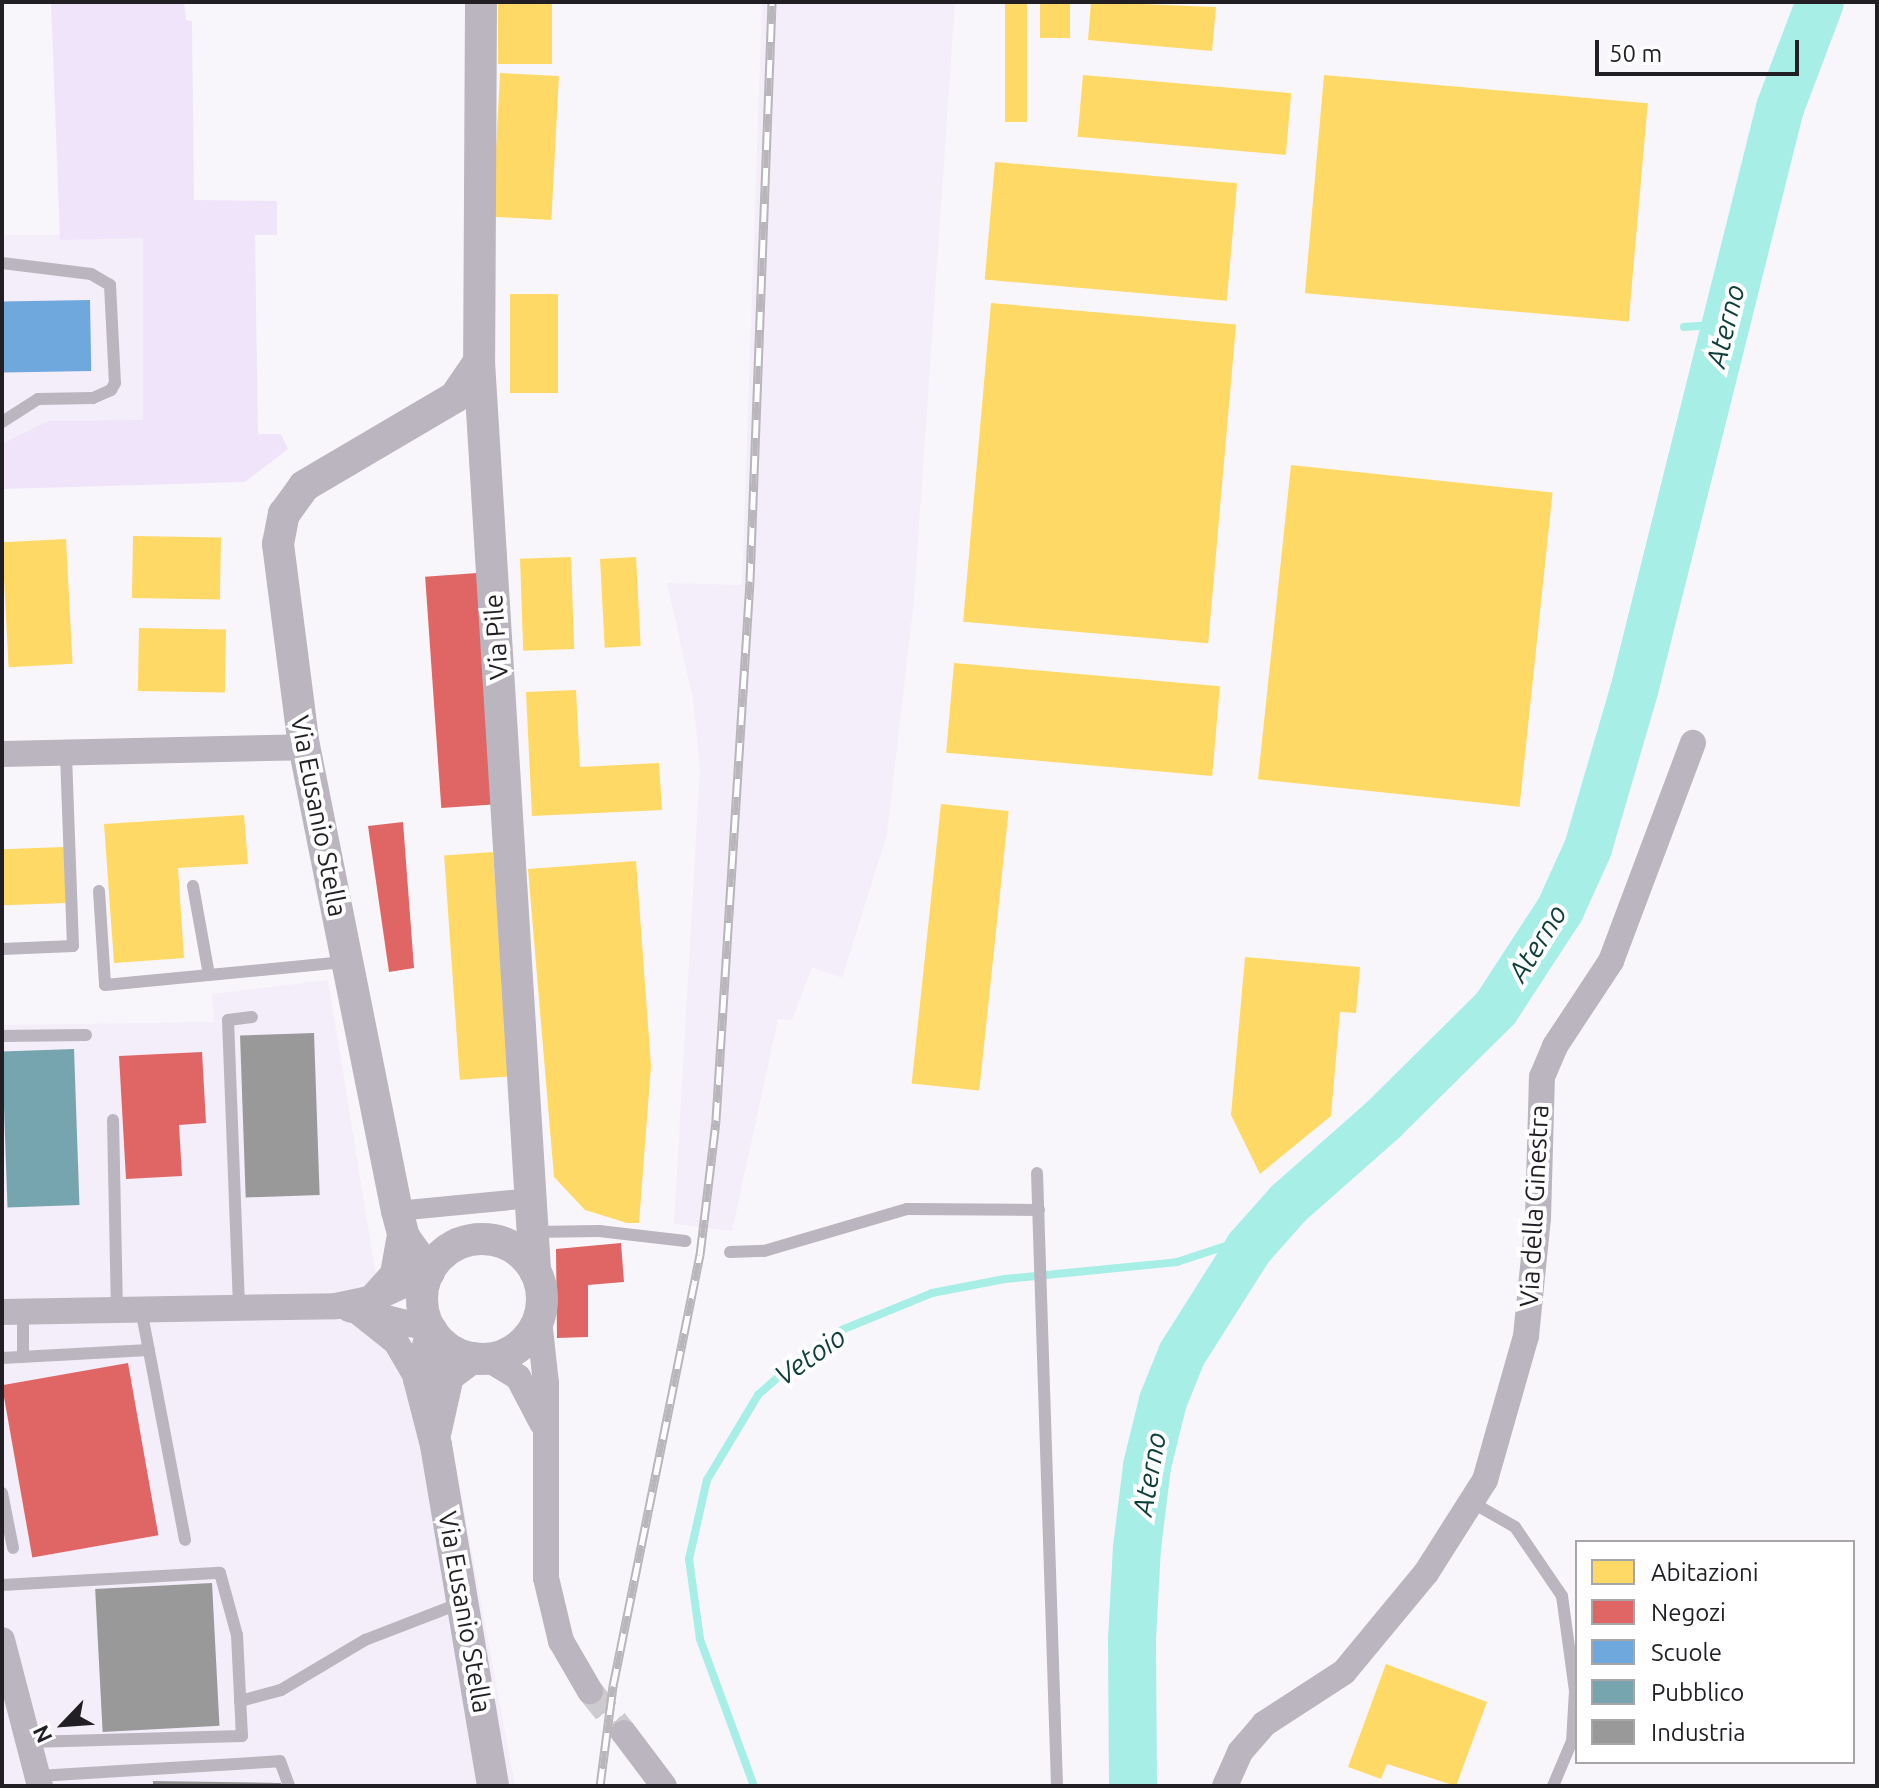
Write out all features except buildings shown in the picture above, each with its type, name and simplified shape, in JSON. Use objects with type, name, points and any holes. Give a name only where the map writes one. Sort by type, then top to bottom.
[{"type":"street","name":"Via Pile","points":[[481,2],[479,362],[532,1198],[529,1232],[535,1271]]},
{"type":"street","name":"Via Eusanio Stella","points":[[428,1273],[399,1220],[304,747],[278,558],[284,514],[319,475],[462,392],[479,362]]},
{"type":"street","name":"Via Eusanio Stella","points":[[418,419],[440,414],[461,417],[475,431],[484,455]]},
{"type":"street","name":"Via della Ginestra","points":[[1225,1786],[1240,1752],[1264,1724],[1344,1672],[1426,1573],[1473,1503],[1494,1455],[1526,1336],[1538,1218],[1542,1077],[1555,1046],[1611,961],[1693,743]]},
{"type":"street","points":[[2,754],[304,747]]},
{"type":"street","points":[[355,1306],[390,1280],[399,1220],[532,1198]]},
{"type":"street","points":[[355,1306],[428,1273],[453,1246],[481,1239],[516,1249],[535,1271],[542,1295],[539,1320],[546,1372],[544,1430],[548,1593],[561,1641],[590,1691]]},
{"type":"street","points":[[428,1273],[423,1302],[431,1330]]},
{"type":"street","points":[[355,1306],[396,1342],[420,1383]]},
{"type":"street","points":[[13,1312],[355,1306],[431,1330],[449,1348],[480,1358],[523,1382],[544,1430]]},
{"type":"street","points":[[480,1358],[519,1346],[539,1320]]},
{"type":"street","name":"Via Eusanio Stella","points":[[431,1330],[420,1383],[436,1445],[492,1784]]},
{"type":"street","name":"Via Eusanio Stella","points":[[436,1445],[446,1381],[480,1358]]},
{"type":"street","points":[[2,1640],[39,1781]]},
{"type":"street","points":[[624,1733],[664,1786]]},
{"type":"lane","points":[[2,263],[91,274],[110,285],[115,383],[93,398],[38,399],[2,422]]},
{"type":"lane","points":[[2,949],[73,946],[66,752]]},
{"type":"lane","points":[[193,886],[209,975]]},
{"type":"lane","points":[[99,891],[105,985],[347,962]]},
{"type":"lane","points":[[239,1306],[228,1020],[252,1017]]},
{"type":"lane","points":[[2,1036],[86,1035]]},
{"type":"lane","points":[[113,1120],[129,1309],[149,1350],[185,1540]]},
{"type":"lane","points":[[1037,1173],[1057,1786]]},
{"type":"lane","points":[[730,1252],[764,1251],[907,1209],[1039,1210]]},
{"type":"lane","points":[[529,1232],[599,1231],[685,1241]]},
{"type":"lane","points":[[13,1312],[23,1357]]},
{"type":"lane","points":[[2,1358],[149,1350]]},
{"type":"lane","points":[[2,1493],[13,1548]]},
{"type":"lane","points":[[1473,1503],[1515,1527],[1562,1596],[1574,1703],[1572,1741],[1553,1786]]},
{"type":"lane","points":[[2,1585],[220,1573],[237,1635],[242,1736],[29,1742]]},
{"type":"lane","points":[[240,1701],[281,1690],[365,1640],[464,1602]]},
{"type":"lane","points":[[39,1781],[280,1761],[289,1786]]},
{"type":"shaded area","points":[[51,2],[184,2],[186,20],[192,21],[194,200],[277,201],[277,235],[255,235],[258,434],[281,434],[288,449],[245,482],[2,489],[2,444],[49,421],[143,420],[143,238],[60,240]]},
{"type":"shaded area","points":[[762,2],[955,2],[914,599],[887,834],[842,978],[812,967],[792,1020],[778,1019],[732,1231],[674,1224],[700,768],[693,700],[667,583],[742,585]]},
{"type":"shaded area","points":[[2,235],[244,235],[244,482],[2,482]]},
{"type":"shaded area","points":[[328,980],[375,1269],[414,1417],[447,1418],[515,1786],[2,1786],[2,1025],[214,1022],[212,994]]},
{"type":"waterway","name":"Aterno","points":[[1133,1786],[1132,1639],[1137,1548],[1147,1466],[1163,1401],[1182,1354],[1249,1248],[1289,1203],[1383,1120],[1496,1008],[1560,910],[1588,848],[1634,691],[1780,108],[1820,2]]},
{"type":"waterway","points":[[1684,327],[1712,325],[1731,314]]},
{"type":"waterway","name":"Vetoio","points":[[754,1786],[700,1639],[689,1559],[707,1480],[758,1395],[803,1355],[844,1329],[932,1293],[1005,1279],[1177,1262],[1238,1242],[1268,1226]]},
{"type":"tunnel","points":[[590,1691],[624,1733]]},
{"type":"railway","points":[[600,1786],[613,1686],[700,1255],[716,1120],[750,581],[772,2]]}]
